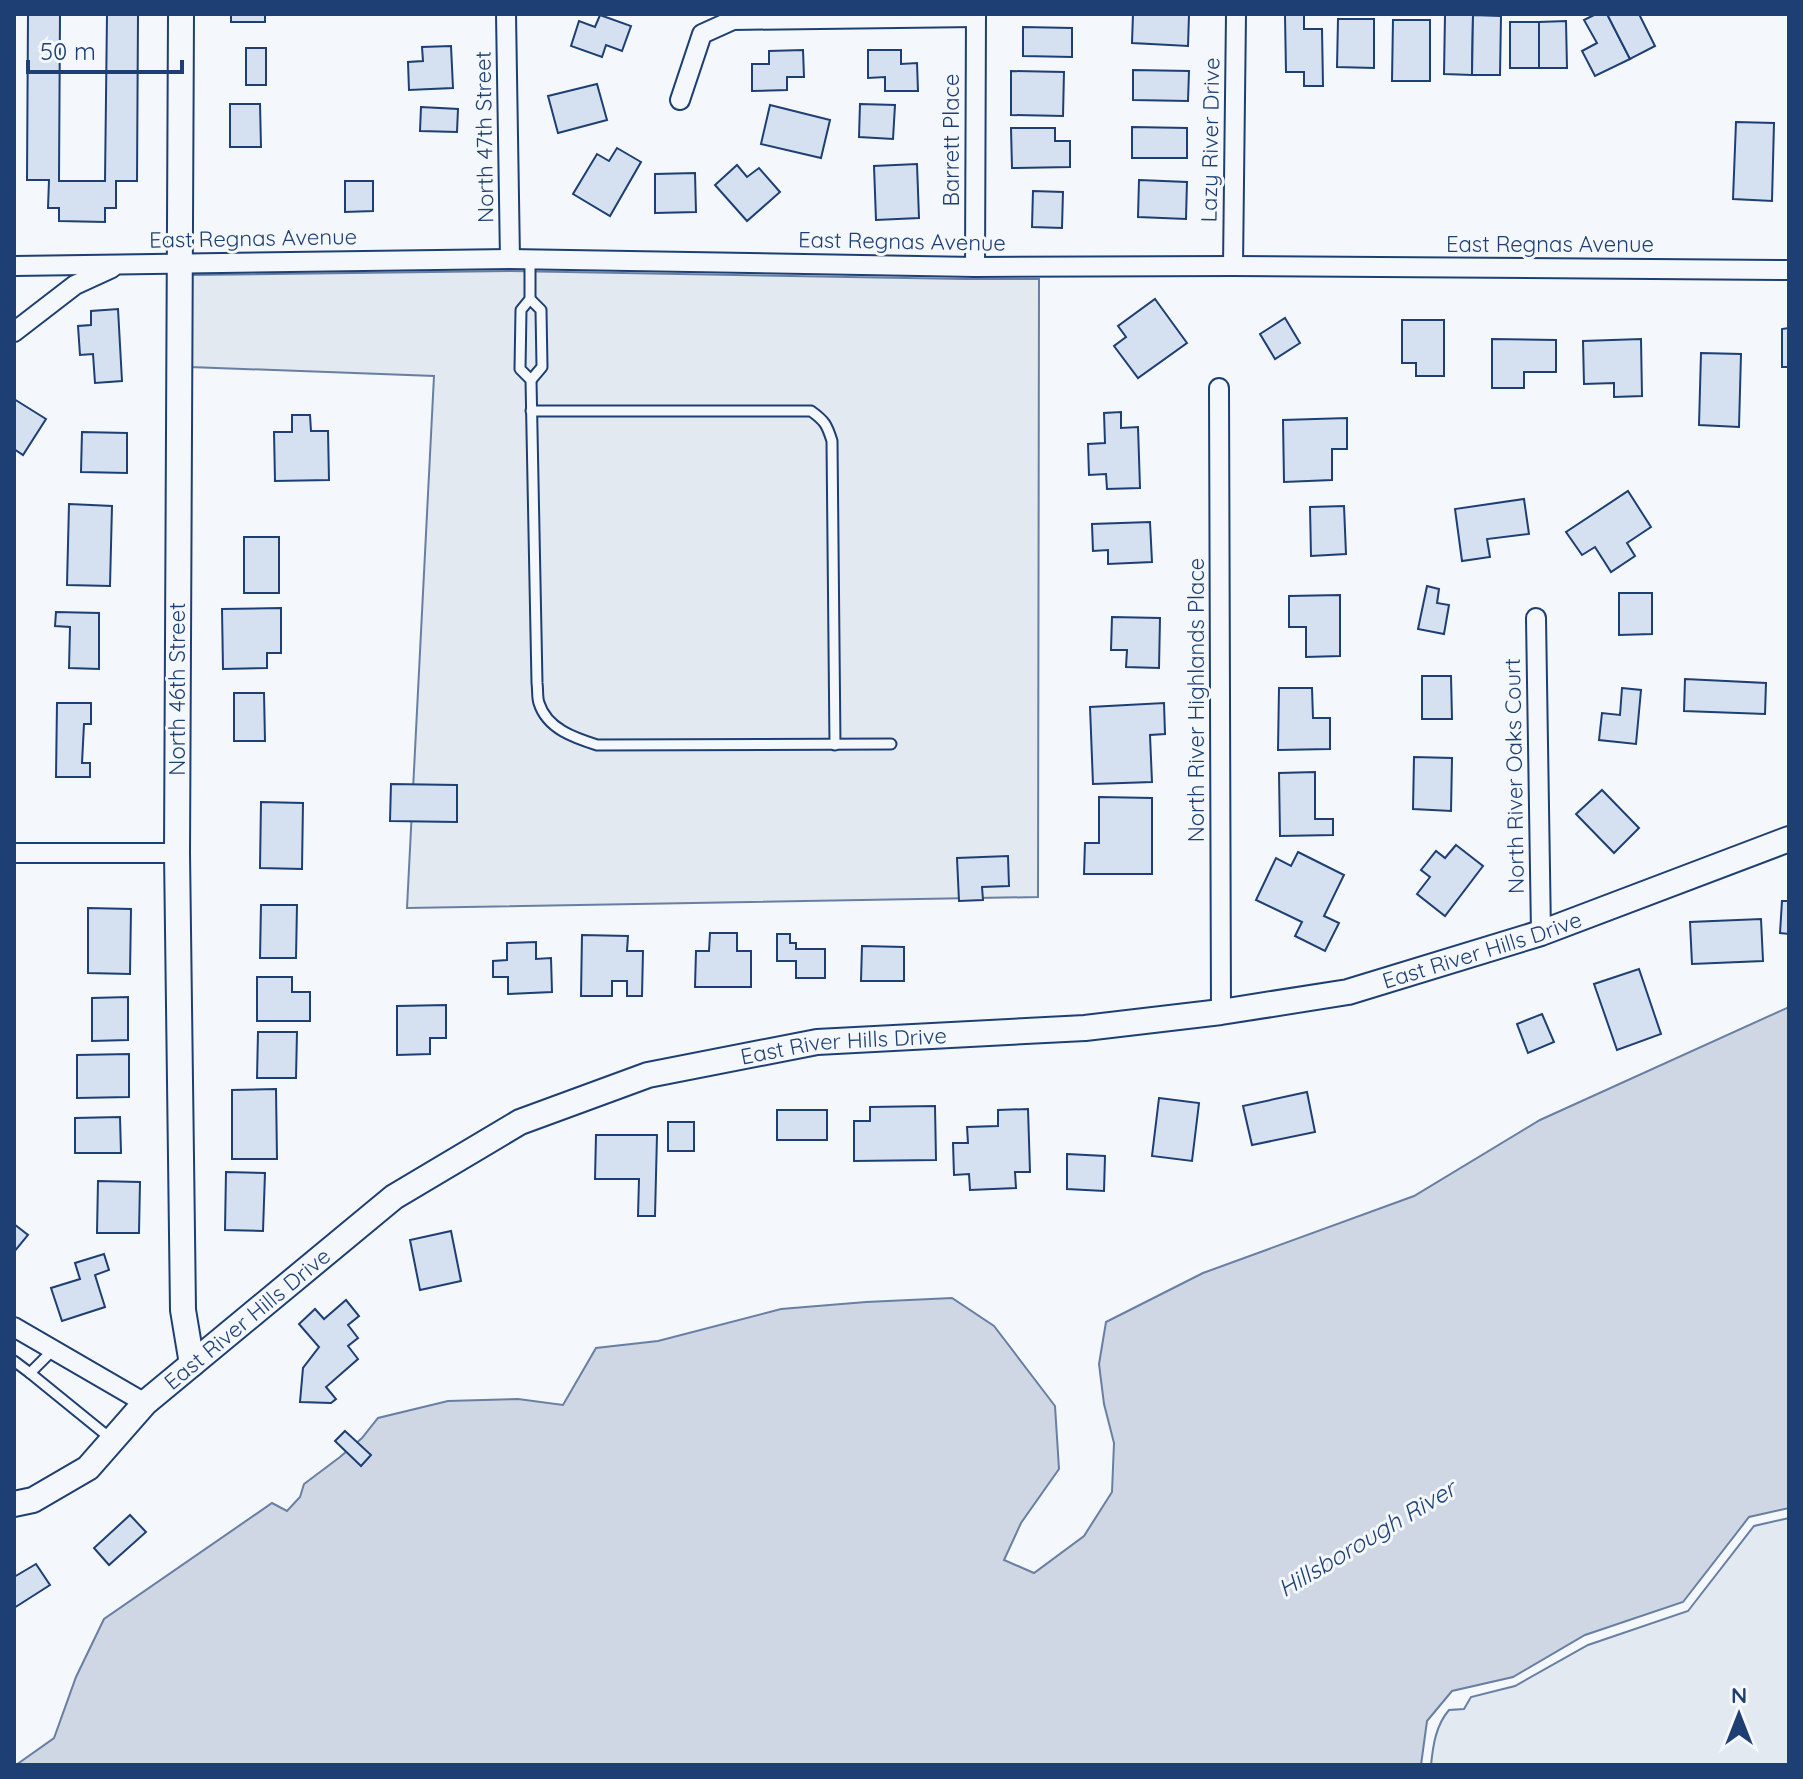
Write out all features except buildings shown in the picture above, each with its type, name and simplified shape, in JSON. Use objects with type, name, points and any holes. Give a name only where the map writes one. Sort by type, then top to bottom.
[{"type":"street","name":"North 46th Street","points":[[181,14],[177,853],[183,1310],[192,1364]]},
{"type":"street","name":"North 47th Street","points":[[506,14],[510,259]]},
{"type":"street","name":"Lazy River Drive","points":[[1233,266],[1236,14]]},
{"type":"street","points":[[680,100],[702,34],[733,20],[976,16]]},
{"type":"street","name":"Barrett Place","points":[[975,267],[976,16]]},
{"type":"street","name":"East Regnas Avenue","points":[[14,266],[510,259],[975,267],[1789,270]]},
{"type":"street","points":[[14,332],[75,285],[119,265]]},
{"type":"street","name":"North River Highlands Place","points":[[1219,388],[1221,1012]]},
{"type":"street","name":"North River Oaks Court","points":[[1536,618],[1541,933]]},
{"type":"street","name":"East River Hills Drive","points":[[14,1504],[33,1500],[88,1468],[145,1403],[394,1197],[520,1122],[648,1075],[817,1042],[1085,1028],[1221,1012],[1348,992],[1541,933],[1789,839]]},
{"type":"street","points":[[14,853],[177,853]]},
{"type":"street","points":[[14,1327],[145,1403]]},
{"type":"lane","points":[[530,260],[530,299],[521,310],[520,369],[531,380]]},
{"type":"lane","points":[[530,299],[541,310],[542,367],[531,380],[531,411],[537,683],[539,704],[549,720],[569,737],[597,745],[891,744]]},
{"type":"lane","points":[[531,411],[811,411],[820,417],[832,441],[835,745]]},
{"type":"lane","points":[[30,1373],[53,1350]]},
{"type":"lane","points":[[14,1361],[113,1440]]},
{"type":"shaded area","points":[[510,271],[1039,279],[1038,897],[407,908],[434,376],[190,367],[190,275]]},
{"type":"shaded area","points":[[1789,1518],[1789,1765],[1431,1765],[1438,1729],[1449,1710],[1464,1709],[1471,1697],[1515,1686],[1588,1645],[1688,1611],[1754,1526]]},
{"type":"water","name":"Hillsborough River","points":[[1789,1007],[1789,1508],[1749,1517],[1683,1602],[1585,1635],[1513,1677],[1452,1691],[1427,1721],[1421,1765],[16,1765],[54,1738],[76,1677],[104,1619],[272,1503],[287,1511],[300,1497],[304,1484],[362,1438],[378,1418],[448,1401],[518,1399],[563,1405],[596,1348],[658,1341],[781,1309],[952,1298],[994,1326],[1055,1406],[1059,1469],[1021,1523],[1004,1560],[1034,1573],[1084,1536],[1112,1492],[1114,1443],[1104,1404],[1099,1364],[1106,1322],[1203,1273],[1414,1196],[1540,1120]]}]
